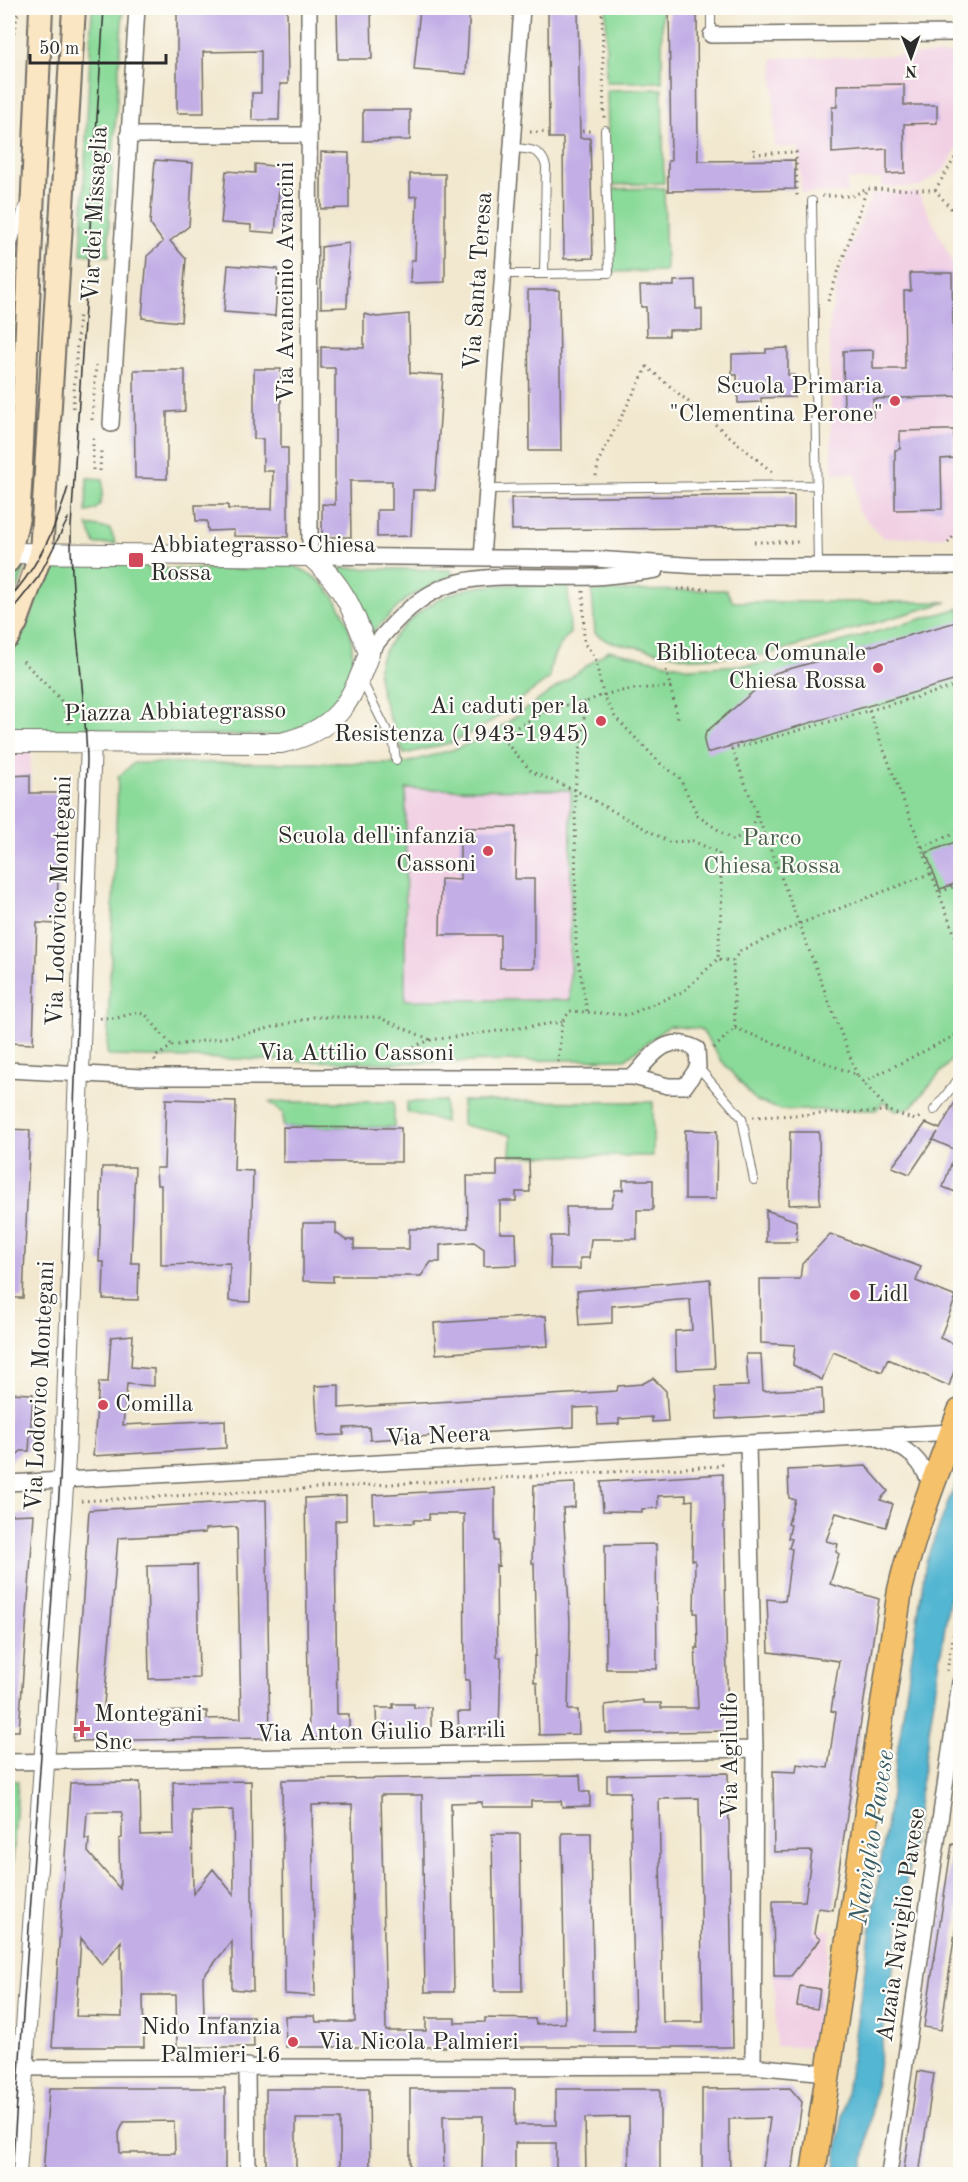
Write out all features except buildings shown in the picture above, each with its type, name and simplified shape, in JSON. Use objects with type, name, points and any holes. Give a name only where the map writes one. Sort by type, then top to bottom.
[{"type":"main road","points":[[9,556],[20,488],[41,8]]},
{"type":"main road","name":"Via dei Missaglia","points":[[41,554],[74,8]]},
{"type":"main road","points":[[8,636],[16,623],[41,554]]},
{"type":"main road","points":[[813,2175],[900,1590],[908,1556],[931,1487],[956,1422]]},
{"type":"street","name":"Via dei Missaglia","points":[[111,424],[137,8]]},
{"type":"street","name":"Via Avancinio Avancini","points":[[309,8],[310,556]]},
{"type":"street","name":"Via Santa Teresa","points":[[482,558],[522,8]]},
{"type":"street","points":[[711,35],[960,33]]},
{"type":"street","points":[[128,135],[309,135]]},
{"type":"street","points":[[9,556],[41,554],[310,556],[595,560],[699,566],[960,566]]},
{"type":"street","points":[[310,556],[330,574],[344,592],[369,653]]},
{"type":"street","name":"Piazza Abbiategrasso","points":[[8,742],[281,743],[319,730],[344,708],[360,678],[369,653],[393,622],[439,589],[481,579],[595,577],[699,566]]},
{"type":"street","name":"Via Lodovico Montegani","points":[[16,2175],[15,2068],[44,1761],[63,1489],[92,742]]},
{"type":"street","points":[[633,1077],[667,1044],[683,1041],[697,1049],[698,1068]]},
{"type":"street","name":"Via Attilio Cassoni","points":[[8,1070],[142,1077],[633,1077],[668,1086],[685,1086],[698,1068]]},
{"type":"street","name":"Via Neera","points":[[8,1483],[63,1489],[872,1436],[956,1422]]},
{"type":"street","name":"Via Neera","points":[[872,1436],[897,1444],[909,1452],[923,1466],[931,1487]]},
{"type":"street","name":"Via Agilulfo","points":[[748,1443],[755,1749],[753,2066]]},
{"type":"street","name":"Alzaia Naviglio Pavese","points":[[889,2175],[960,1682]]},
{"type":"street","name":"Via Anton Giulio Barrili","points":[[8,1762],[755,1749]]},
{"type":"street","points":[[247,2066],[248,2175]]},
{"type":"street","name":"Via Nicola Palmieri","points":[[15,2068],[753,2066],[828,2073]]},
{"type":"lane","points":[[711,8],[711,35]]},
{"type":"lane","points":[[502,274],[609,273],[605,130]]},
{"type":"lane","points":[[512,148],[532,149],[543,156],[546,166],[544,274]]},
{"type":"lane","points":[[8,320],[11,252],[34,165]]},
{"type":"lane","points":[[810,197],[818,566]]},
{"type":"lane","points":[[487,489],[817,485]]},
{"type":"lane","points":[[360,678],[394,745],[396,760]]},
{"type":"lane","points":[[698,1068],[742,1118],[754,1180]]},
{"type":"lane","points":[[934,1110],[960,1077]]},
{"type":"path","points":[[582,131],[605,130],[602,8]]},
{"type":"path","points":[[8,11],[19,10],[8,62]]},
{"type":"path","points":[[528,132],[546,132]]},
{"type":"path","points":[[754,149],[753,154],[796,152],[797,196],[852,196],[867,189],[934,189],[960,219]]},
{"type":"path","points":[[934,189],[960,150]]},
{"type":"path","points":[[828,301],[867,189]]},
{"type":"path","points":[[73,408],[79,313]]},
{"type":"path","points":[[596,488],[599,460],[646,367],[787,485]]},
{"type":"path","points":[[93,437],[93,470]]},
{"type":"path","points":[[100,471],[101,450]]},
{"type":"path","points":[[948,543],[960,528]]},
{"type":"path","points":[[754,542],[800,542]]},
{"type":"path","points":[[589,589],[583,590],[584,643],[595,657],[603,694],[615,717],[661,764],[679,777],[698,816],[732,840],[752,830],[756,813]]},
{"type":"path","points":[[677,589],[712,589]]},
{"type":"path","points":[[23,661],[60,699],[69,724],[70,735]]},
{"type":"path","points":[[666,670],[679,722]]},
{"type":"path","points":[[889,1111],[857,1075],[732,750],[960,686]]},
{"type":"path","points":[[563,1063],[558,1062],[562,1022],[570,1011],[628,1015],[684,991],[718,959],[722,893],[719,853],[693,841],[669,842],[575,790],[532,772],[500,736],[555,706],[586,702],[603,694],[638,688],[671,687]]},
{"type":"path","points":[[586,702],[575,790],[576,947],[587,1011]]},
{"type":"path","points":[[869,711],[960,948]]},
{"type":"path","points":[[922,847],[960,831]]},
{"type":"path","points":[[697,1049],[714,1048],[735,1028],[733,961],[740,951],[799,924],[932,873]]},
{"type":"path","points":[[940,892],[960,884]]},
{"type":"path","points":[[718,959],[733,961]]},
{"type":"path","points":[[104,1018],[117,1018],[137,1012],[146,1015],[172,1046]]},
{"type":"path","points":[[155,1061],[155,1057],[172,1046],[245,1034],[314,1017],[378,1017],[431,1040]]},
{"type":"path","points":[[394,1064],[391,1063],[404,1050],[431,1040],[562,1022]]},
{"type":"path","points":[[735,1028],[857,1075]]},
{"type":"path","points":[[863,1082],[960,1033]]},
{"type":"path","points":[[742,1118],[889,1111],[915,1120],[934,1110]]},
{"type":"path","points":[[63,1489],[87,1502],[718,1466],[748,1443]]},
{"type":"shaded area","points":[[960,54],[960,143],[944,170],[919,187],[883,187],[882,179],[847,180],[847,193],[801,193],[799,147],[775,147],[773,58]]},
{"type":"shaded area","name":"Scuola Primaria \"Clementina Perone\"","points":[[918,192],[960,277],[960,524],[943,537],[883,538],[857,510],[856,473],[832,473],[829,329],[838,278],[872,193]]},
{"type":"shaded area","points":[[8,747],[31,747],[25,928],[8,921]]},
{"type":"shaded area","name":"Scuola dell'infanzia Cassoni","points":[[406,789],[571,790],[571,1000],[405,1001]]},
{"type":"shaded area","points":[[773,1924],[831,1930],[814,2047],[776,2046]]},
{"type":"green space","points":[[92,8],[123,8],[109,220],[109,256],[81,254]]},
{"type":"green space","points":[[606,8],[662,8],[662,82],[606,82]]},
{"type":"green space","points":[[773,8],[909,8],[773,9]]},
{"type":"green space","points":[[662,89],[664,183],[609,185],[607,90]]},
{"type":"green space","points":[[664,188],[666,271],[611,272],[609,189]]},
{"type":"green space","points":[[87,478],[103,479],[101,501],[97,509],[86,512]]},
{"type":"green space","points":[[87,525],[110,529],[116,544],[95,544]]},
{"type":"green space","points":[[52,562],[147,562],[148,569],[267,569],[267,562],[299,568],[319,581],[343,612],[350,631],[352,650],[351,670],[345,688],[333,705],[322,715],[282,735],[8,735],[8,657],[32,613],[43,579]]},
{"type":"green space","points":[[20,563],[26,564],[8,620],[8,584]]},
{"type":"green space","points":[[341,568],[451,570],[453,574],[407,598],[372,633],[359,598],[339,572]]},
{"type":"green space","points":[[497,585],[568,585],[570,633],[555,654],[550,678],[483,727],[450,743],[404,754],[384,703],[378,671],[382,655],[399,631],[438,600],[457,592]]},
{"type":"green space","points":[[726,590],[733,602],[947,602],[765,655],[690,658],[607,641],[595,633],[592,591]]},
{"type":"green space","name":"Parco Chiesa Rossa","points":[[960,608],[960,1050],[910,1108],[896,1111],[883,1102],[876,1110],[782,1110],[756,1101],[721,1060],[701,1029],[669,1026],[625,1059],[391,1063],[109,1056],[107,1053],[118,777],[134,763],[406,763],[455,749],[491,734],[609,650],[690,668],[763,664]],"holes":[[[406,789],[571,790],[570,1000],[405,1000]]]},
{"type":"green space","points":[[445,1101],[445,1122],[407,1112],[407,1102]]},
{"type":"green space","points":[[462,1101],[653,1102],[653,1156],[510,1156],[511,1135],[462,1125]]},
{"type":"green space","points":[[269,1102],[394,1102],[394,1127],[283,1127],[283,1113]]},
{"type":"green space","points":[[8,1781],[18,1781],[8,1939]]},
{"type":"water","points":[[960,1471],[960,1551],[954,1567],[862,2174],[834,2174],[926,1561]]},
{"type":"tram line","points":[[12,2174],[60,1480],[87,760],[71,556],[71,527],[104,8]]},
{"type":"tram line","points":[[8,600],[37,561],[58,518],[68,487]]},
{"type":"tram line","points":[[8,615],[39,576],[68,519]]},
{"type":"place","name":"Scuola Primaria \"Clementina Perone\"","points":[[895,401]]},
{"type":"place","name":"Abbiategrasso-Chiesa Rossa","points":[[136,560]]},
{"type":"place","name":"Biblioteca Comunale Chiesa Rossa","points":[[878,668]]},
{"type":"place","name":"Ai caduti per la Resistenza (1943-1945)","points":[[601,721]]},
{"type":"place","name":"Scuola dell'infanzia Cassoni","points":[[488,851]]},
{"type":"place","name":"Lidl","points":[[855,1295]]},
{"type":"place","name":"Comilla","points":[[103,1405]]},
{"type":"place","name":"Montegani Snc","points":[[82,1729]]},
{"type":"place","name":"Nido Infanzia Palmieri 16","points":[[293,2042]]},
{"type":"water label","name":"Naviglio Pavese","points":[[873,1837]]}]
